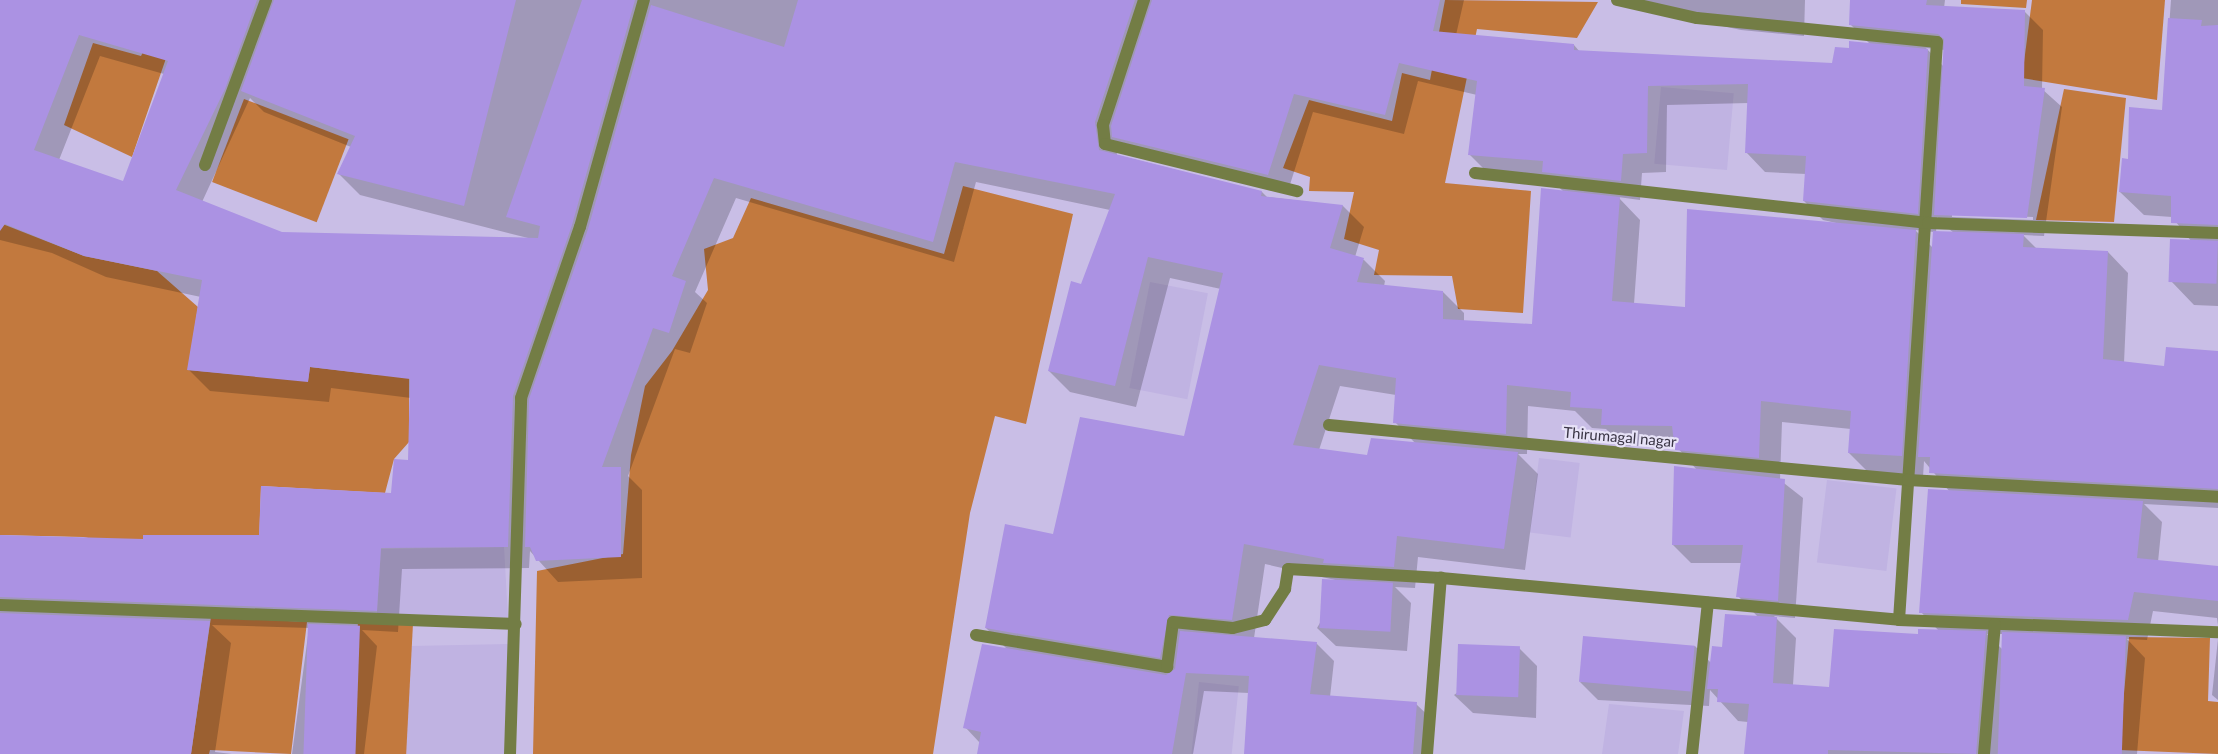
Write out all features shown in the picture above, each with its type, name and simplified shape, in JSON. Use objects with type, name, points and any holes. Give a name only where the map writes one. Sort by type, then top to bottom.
[{"type":"street","points":[[205,165],[266,0]]},
{"type":"street","points":[[510,754],[516,624],[521,398],[580,227],[644,0]]},
{"type":"street","points":[[1144,0],[1103,125],[1105,144],[1297,191]]},
{"type":"street","points":[[1617,0],[1698,18],[1937,42],[1928,223],[1899,620]]},
{"type":"street","points":[[1475,173],[1928,223],[2218,233]]},
{"type":"street","name":"Thirumagal nagar","points":[[1329,425],[1908,480],[2218,497]]},
{"type":"street","points":[[976,635],[1167,667],[1173,622],[1232,628],[1266,620],[1285,589],[1288,569],[1441,578],[1899,620],[2218,632]]},
{"type":"street","points":[[1427,754],[1441,578]]},
{"type":"street","points":[[1692,754],[1708,603]]},
{"type":"street","points":[[0,605],[516,624]]},
{"type":"street","points":[[1984,754],[1995,624]]},
{"type":"shaded area","points":[[1445,0],[1598,2],[1577,38],[1477,29],[1445,183],[1531,191],[1523,313],[1458,309],[1452,276],[1374,275],[1379,250],[1344,239],[1354,192],[1309,191],[1310,177],[1283,168],[1309,100],[1392,121],[1402,73],[1430,80]]},
{"type":"shaded area","points":[[1961,0],[2027,0],[2026,8],[1961,4]]},
{"type":"shaded area","points":[[2032,0],[2165,0],[2157,100],[2022,78]]},
{"type":"shaded area","points":[[154,30],[173,38],[132,157],[64,125],[93,43],[141,56]]},
{"type":"shaded area","points":[[1661,87],[1734,93],[1727,170],[1654,164]]},
{"type":"shaded area","points":[[2064,89],[2126,98],[2114,222],[2036,220]]},
{"type":"shaded area","points":[[244,99],[349,139],[317,222],[212,182]]},
{"type":"shaded area","points":[[963,186],[1073,214],[1026,424],[995,416],[970,513],[933,754],[533,754],[537,571],[623,554],[631,455],[645,386],[672,351],[708,290],[704,249],[733,238],[751,198],[944,254]]},
{"type":"shaded area","points":[[0,223],[84,256],[157,271],[198,307],[188,370],[308,381],[310,367],[379,375],[409,373],[409,442],[394,459],[385,493],[261,486],[259,545],[206,541],[206,535],[144,535],[143,548],[83,537],[0,535]]},
{"type":"shaded area","points":[[1150,282],[1208,293],[1187,399],[1129,388]]},
{"type":"shaded area","points":[[1539,458],[1580,463],[1571,537],[1530,532]]},
{"type":"shaded area","points":[[1827,480],[1896,489],[1886,571],[1817,562]]},
{"type":"shaded area","points":[[504,547],[508,618],[377,613],[381,549]]},
{"type":"shaded area","points":[[211,617],[307,622],[291,754],[210,750],[209,754],[191,754]]},
{"type":"shaded area","points":[[358,622],[413,625],[406,754],[351,754]]},
{"type":"shaded area","points":[[2129,637],[2210,638],[2208,701],[2218,702],[2218,754],[2119,750]]},
{"type":"shaded area","points":[[508,644],[504,754],[399,754],[411,646]]},
{"type":"shaded area","points":[[1199,682],[1239,686],[1232,754],[1191,754]]},
{"type":"shaded area","points":[[1609,704],[1684,711],[1678,754],[1602,754]]},
{"type":"building","points":[[0,0],[257,0],[225,89],[176,190],[282,232],[538,238],[540,226],[506,217],[582,0],[635,0],[572,225],[513,396],[508,547],[381,548],[377,611],[0,597],[0,535],[143,539],[143,535],[259,535],[261,486],[391,493],[394,459],[408,460],[410,379],[310,367],[308,382],[187,370],[202,280],[84,256],[5,224],[0,231]],"holes":[[[79,35],[168,61],[123,181],[34,150]]]},
{"type":"building","points":[[274,0],[516,0],[464,206],[337,174],[355,136],[241,91]]},
{"type":"building","points":[[798,0],[1135,0],[1095,122],[1099,150],[1262,191],[1261,196],[1343,205],[1330,248],[1364,258],[1357,282],[1443,291],[1443,319],[1532,324],[1541,188],[1620,197],[1612,301],[1685,307],[1687,209],[1916,230],[1902,456],[1848,453],[1851,411],[1761,401],[1759,458],[1675,450],[1672,426],[1601,425],[1602,409],[1570,407],[1571,392],[1507,385],[1506,434],[1393,423],[1396,378],[1319,365],[1293,445],[1367,455],[1371,438],[1518,452],[1504,549],[1397,536],[1394,567],[1323,563],[1324,559],[1244,544],[1232,620],[1169,615],[1160,658],[985,628],[1005,524],[1053,534],[1080,417],[1184,436],[1223,273],[1148,257],[1115,386],[1048,371],[1071,281],[1081,284],[1115,194],[955,162],[933,242],[714,178],[672,276],[686,281],[669,333],[653,328],[602,467],[621,467],[621,557],[536,561],[530,547],[525,547],[529,399],[588,229],[651,5],[784,47]]},
{"type":"building","points":[[1152,0],[1440,0],[1433,31],[1574,44],[1574,50],[1832,63],[1835,47],[1849,48],[1849,41],[1928,49],[1918,214],[1803,201],[1806,156],[1745,153],[1748,84],[1648,86],[1647,153],[1623,154],[1621,181],[1542,172],[1543,161],[1468,155],[1477,81],[1399,63],[1385,115],[1294,94],[1268,175],[1112,137],[1111,126]]},
{"type":"building","points":[[1850,0],[1927,0],[1926,5],[2025,10],[2024,86],[2045,88],[2027,218],[1934,215],[1944,39],[1938,34],[1849,25]]},
{"type":"building","points":[[2168,18],[2202,20],[2201,26],[2218,25],[2218,225],[2171,223],[2171,196],[2119,192],[2122,158],[2128,159],[2129,107],[2162,110]]},
{"type":"building","points":[[1933,231],[2024,234],[2023,247],[2108,251],[2103,359],[2164,366],[2166,347],[2218,351],[2218,489],[1929,473],[1930,457],[1918,457]]},
{"type":"building","points":[[2170,239],[2218,241],[2216,284],[2168,282]]},
{"type":"building","points":[[1674,466],[1785,479],[1778,601],[1736,597],[1743,545],[1672,545]]},
{"type":"building","points":[[1928,489],[2143,501],[2137,558],[2218,566],[2218,601],[2134,592],[2128,620],[1919,613]]},
{"type":"building","points":[[1322,579],[1393,583],[1390,632],[1319,628]]},
{"type":"building","points":[[0,613],[210,621],[191,754],[0,754]]},
{"type":"building","points":[[1725,614],[1777,617],[1773,683],[1829,687],[1834,629],[1918,634],[1918,629],[1986,631],[1976,754],[1828,750],[1828,754],[1744,754],[1749,704],[1717,702],[1718,689],[1707,689],[1712,646],[1722,647]]},
{"type":"building","points":[[308,624],[360,626],[355,754],[303,754]]},
{"type":"building","points":[[1180,631],[1317,642],[1310,694],[1417,702],[1413,754],[1244,754],[1249,676],[1186,673],[1172,754],[977,754],[981,732],[963,728],[982,644],[1166,675],[1175,669]]},
{"type":"building","points":[[2002,632],[2126,636],[2122,754],[1998,754]]},
{"type":"building","points":[[1583,636],[1695,646],[1691,692],[1579,682]]},
{"type":"building","points":[[1458,644],[1520,646],[1518,697],[1456,695]]}]
